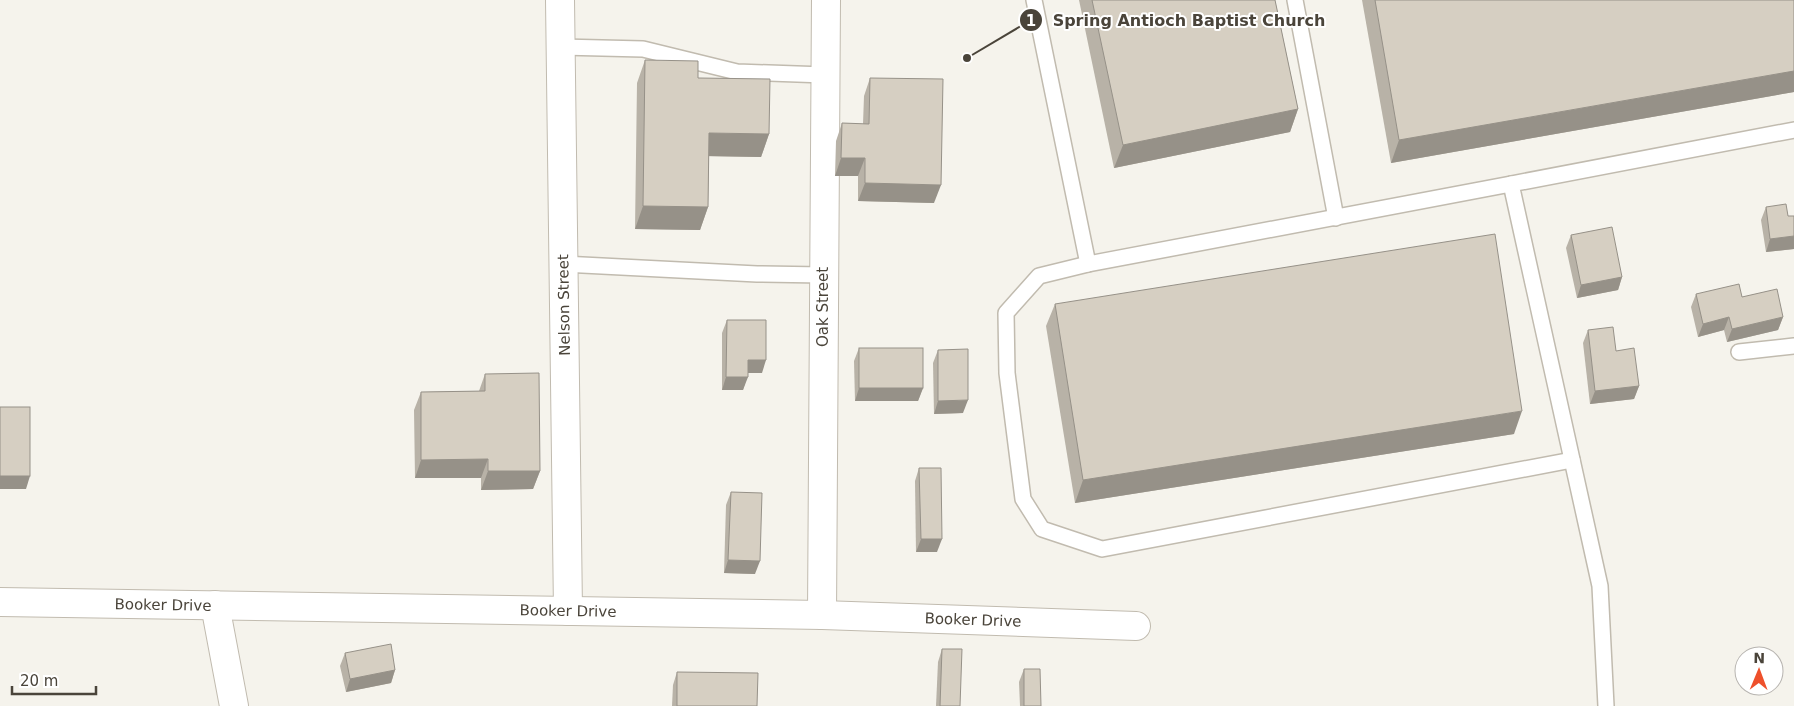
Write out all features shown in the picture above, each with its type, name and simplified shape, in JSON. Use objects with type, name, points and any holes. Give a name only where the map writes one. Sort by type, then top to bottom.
[{"type":"street","name":"Nelson Street","points":[[560,0],[568,611]]},
{"type":"street","name":"Oak Street","points":[[822,615],[826,0]]},
{"type":"street","name":"Booker Drive","points":[[0,602],[822,615],[1136,626]]},
{"type":"street","points":[[215,606],[234,706]]},
{"type":"lane","points":[[1034,0],[1088,264]]},
{"type":"lane","points":[[1295,0],[1336,218]]},
{"type":"lane","points":[[561,47],[643,49],[737,72],[826,75]]},
{"type":"lane","points":[[1572,460],[1102,548],[1042,530],[1023,499],[1007,373],[1006,313],[1039,276],[1088,264],[1794,130]]},
{"type":"lane","points":[[1511,184],[1600,586],[1606,706]]},
{"type":"lane","points":[[563,264],[757,274],[823,274]]},
{"type":"lane","points":[[1739,352],[1794,346]]},
{"type":"building","points":[[1092,0],[1275,0],[1298,109],[1123,145]]},
{"type":"building","points":[[1375,0],[1794,0],[1794,71],[1399,140]]},
{"type":"building","points":[[645,60],[698,61],[698,78],[770,79],[769,134],[709,133],[708,207],[643,206]]},
{"type":"building","points":[[870,78],[943,79],[941,185],[865,183],[865,158],[841,158],[842,123],[869,124]]},
{"type":"building","points":[[1786,204],[1788,216],[1794,216],[1794,236],[1770,239],[1766,207]]},
{"type":"building","points":[[1612,227],[1622,277],[1581,285],[1571,235]]},
{"type":"building","points":[[1495,234],[1522,411],[1083,480],[1055,304]]},
{"type":"building","points":[[1739,284],[1742,297],[1777,289],[1783,317],[1732,329],[1729,317],[1703,324],[1696,294]]},
{"type":"building","points":[[727,320],[766,320],[766,360],[748,360],[748,377],[726,377]]},
{"type":"building","points":[[1613,327],[1616,351],[1634,348],[1639,386],[1595,391],[1588,330]]},
{"type":"building","points":[[859,348],[923,348],[923,388],[859,388]]},
{"type":"building","points":[[968,349],[968,400],[938,401],[938,350]]},
{"type":"building","points":[[539,373],[540,471],[488,471],[488,459],[421,460],[421,392],[485,391],[485,374]]},
{"type":"building","points":[[0,407],[30,407],[30,476],[0,476]]},
{"type":"building","points":[[919,468],[941,468],[942,539],[921,539]]},
{"type":"building","points":[[731,492],[762,493],[760,561],[728,560]]},
{"type":"building","points":[[391,644],[395,670],[350,679],[345,653]]},
{"type":"building","points":[[942,649],[962,649],[960,706],[940,706]]},
{"type":"building","points":[[1024,669],[1040,669],[1041,706],[1024,706]]},
{"type":"building","points":[[677,672],[758,673],[757,706],[677,706]]},
{"type":"place","name":"Spring Antioch Baptist Church","points":[[967,58]]}]
